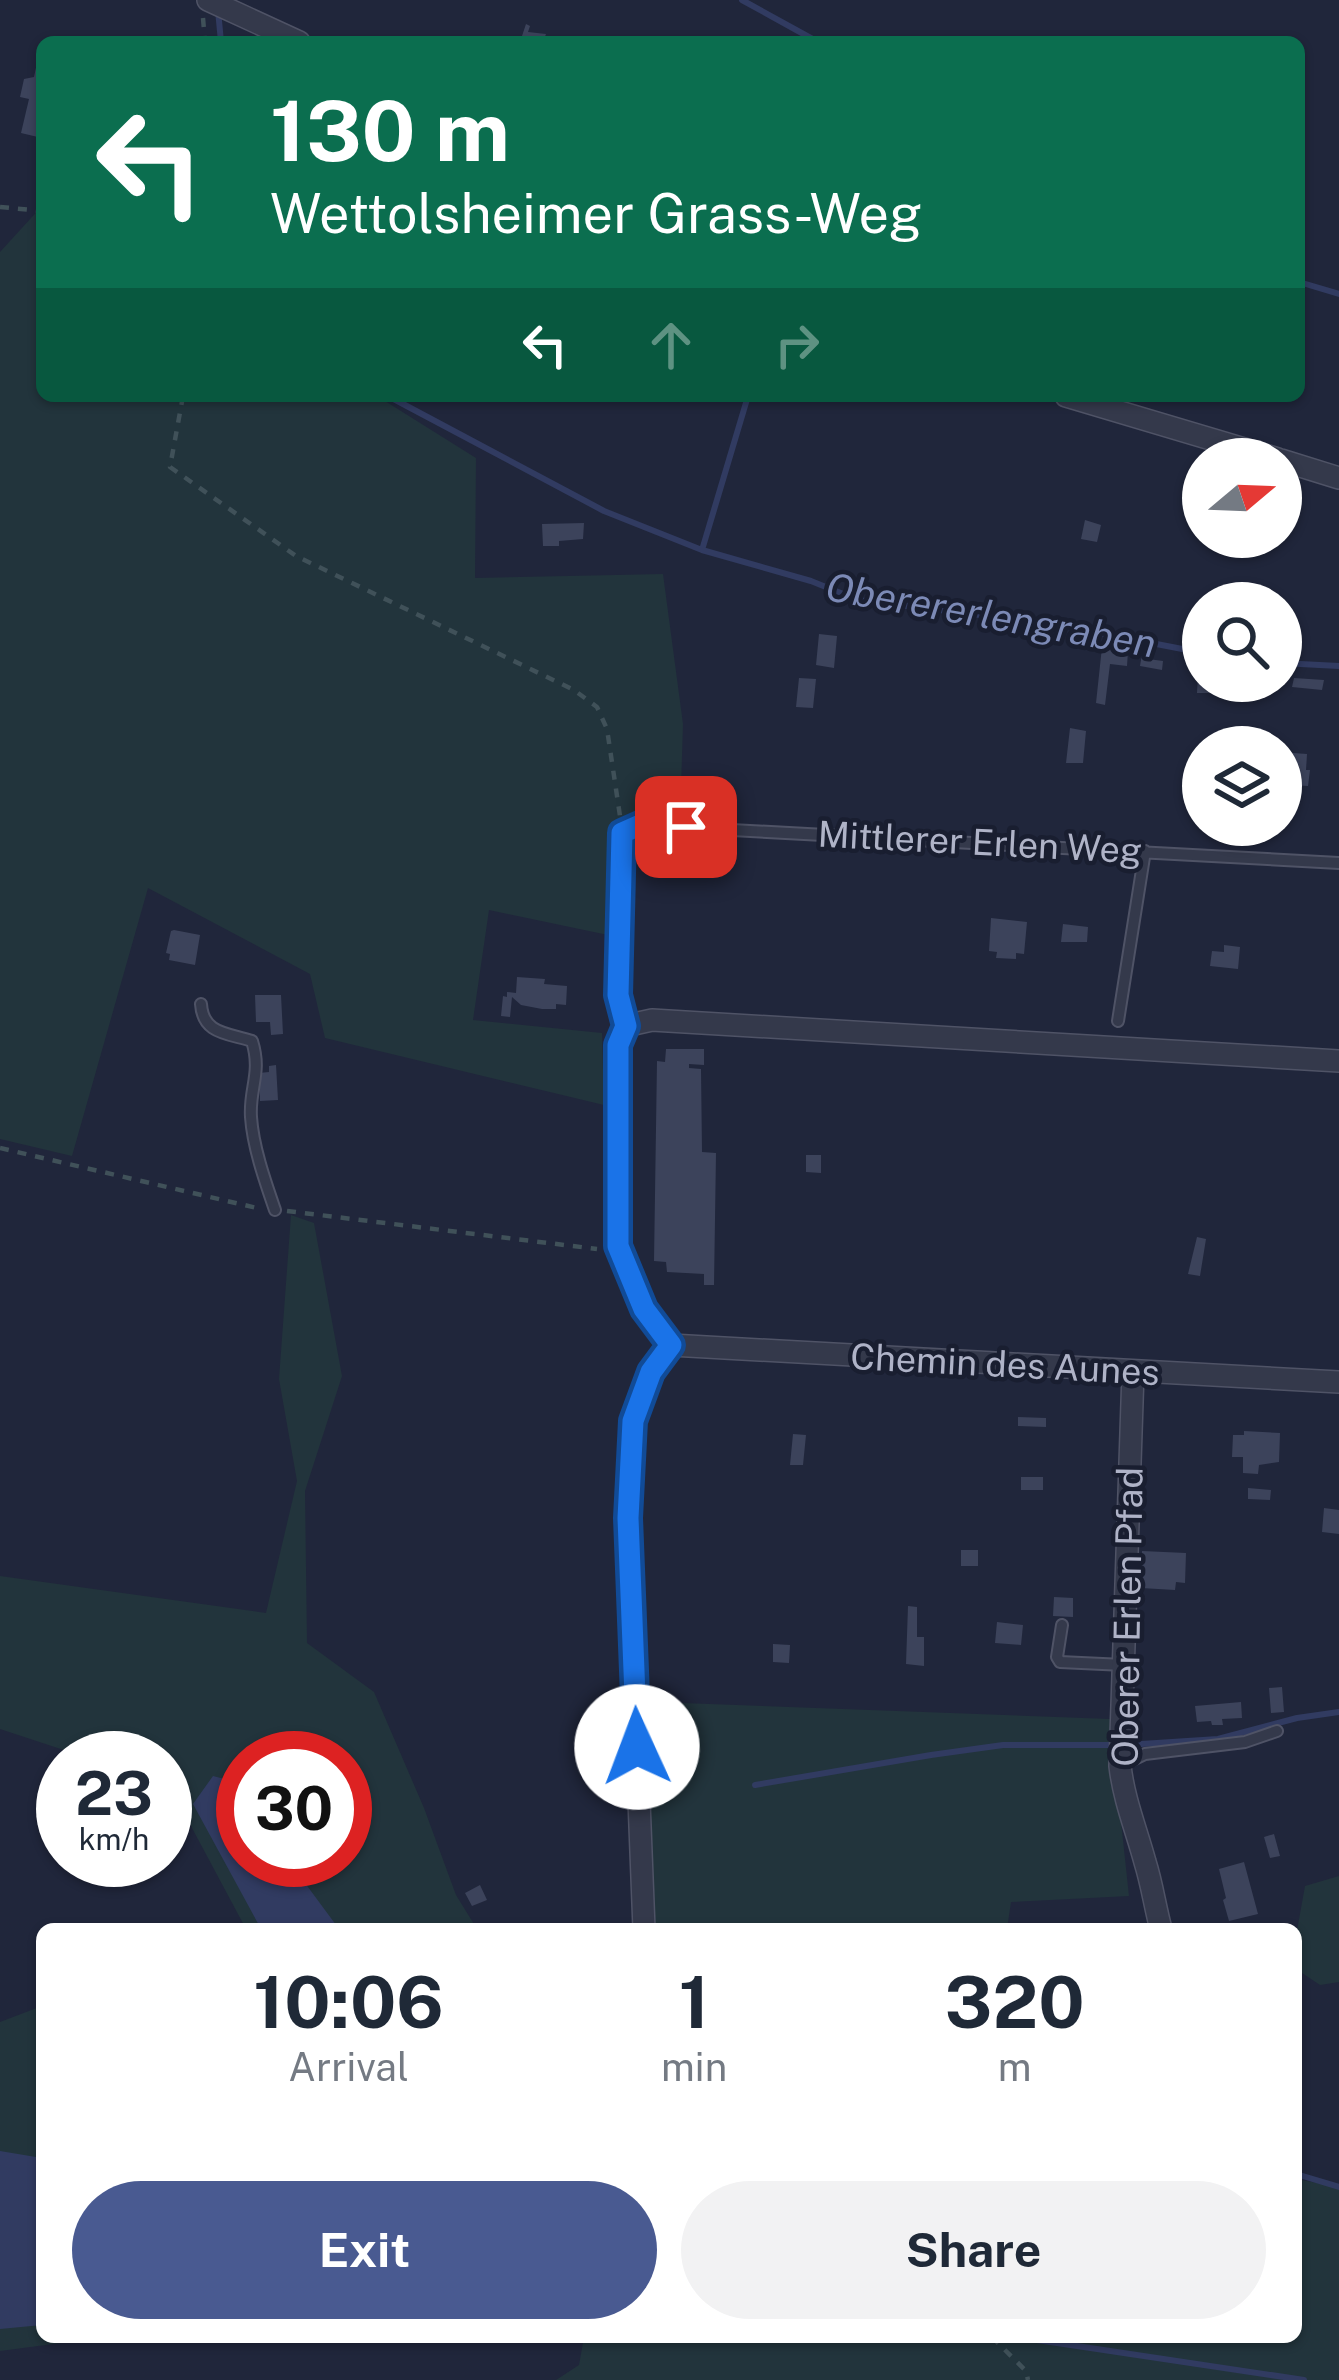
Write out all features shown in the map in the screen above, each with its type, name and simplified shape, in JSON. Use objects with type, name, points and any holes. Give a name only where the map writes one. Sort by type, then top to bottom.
[{"type":"street","points":[[208,0],[286,36]]},
{"type":"street","points":[[1086,402],[1209,438]]},
{"type":"street","points":[[1302,466],[1339,478]]},
{"type":"street","points":[[644,1923],[628,1518],[633,1421],[651,1372],[671,1345],[644,1309],[618,1246],[618,1045],[626,1026],[652,1020],[1339,1061]]},
{"type":"street","name":"Chemin des Aunes","points":[[671,1345],[1339,1382]]},
{"type":"street","name":"Oberer Erlen Pfad","points":[[1133,1372],[1120,1766],[1124,1797],[1159,1923]]},
{"type":"lane","name":"Mittlerer Erlen Weg","points":[[622,833],[640,825],[1339,863]]},
{"type":"lane","points":[[622,833],[618,995],[626,1026]]},
{"type":"lane","points":[[1118,1021],[1145,851]]},
{"type":"lane","points":[[201,1004],[208,1027],[252,1041],[258,1059],[251,1115],[275,1210]]},
{"type":"lane","points":[[1062,1624],[1060,1662],[1124,1665]]},
{"type":"lane","points":[[1120,1766],[1145,1754],[1245,1742],[1277,1731]]},
{"type":"path","points":[[0,207],[36,210]]},
{"type":"path","points":[[182,402],[170,467],[296,556],[574,690],[597,707],[607,729],[622,833]]},
{"type":"path","points":[[0,1148],[256,1208],[598,1249],[618,1246]]},
{"type":"path","points":[[998,2343],[1027,2371],[1028,2380]]},
{"type":"shaded area","points":[[36,213],[36,402],[387,402],[476,458],[475,578],[663,574],[683,724],[680,820],[611,826],[608,935],[489,910],[473,1020],[602,1033],[604,1105],[325,1038],[310,974],[148,888],[72,1156],[0,1139],[0,252]]},
{"type":"shaded area","points":[[291,1215],[314,1223],[342,1376],[305,1491],[307,1643],[374,1692],[456,1895],[473,1923],[243,1923],[224,1887],[372,1887],[372,1731],[216,1731],[216,1873],[192,1828],[192,1731],[36,1731],[36,1741],[0,1729],[0,1576],[266,1613],[297,1481],[279,1379]]},
{"type":"shaded area","points":[[655,1702],[1110,1719],[1129,1896],[1011,1902],[1008,1923],[640,1923]]},
{"type":"shaded area","points":[[1339,1876],[1339,1982],[1320,1985],[1302,1973],[1302,1923],[1298,1923],[1305,1886]]},
{"type":"shaded area","points":[[36,2008],[36,2343],[61,2343],[0,2351],[0,2022]]},
{"type":"shaded area","points":[[1302,2180],[1339,2187],[1339,2380],[556,2380],[579,2365],[583,2343],[1302,2343]]},
{"type":"water","points":[[213,1776],[216,1777],[216,1846],[193,1804]]},
{"type":"water","points":[[238,1887],[308,1887],[335,1923],[258,1923]]},
{"type":"water","points":[[0,2151],[36,2157],[36,2326],[0,2329]]},
{"type":"building","points":[[526,24],[528,32],[546,34],[545,36],[522,36]]},
{"type":"building","points":[[36,68],[36,137],[21,133],[29,99],[20,97],[24,79],[34,77]]},
{"type":"building","points":[[1085,520],[1101,525],[1097,542],[1081,539]]},
{"type":"building","points":[[584,523],[583,539],[543,546],[542,524]]},
{"type":"building","points":[[819,634],[837,636],[834,668],[816,665]]},
{"type":"building","points":[[1102,647],[1128,651],[1127,666],[1110,664],[1105,705],[1096,703]]},
{"type":"building","points":[[1142,654],[1163,661],[1162,670],[1140,666]]},
{"type":"building","points":[[799,678],[816,679],[813,708],[796,707]]},
{"type":"building","points":[[1302,679],[1324,680],[1322,690],[1302,688]]},
{"type":"building","points":[[1070,728],[1086,731],[1083,763],[1066,763]]},
{"type":"building","points":[[1302,754],[1307,754],[1306,770],[1310,770],[1308,786],[1302,786]]},
{"type":"building","points":[[991,918],[1027,922],[1024,954],[1016,953],[1016,959],[996,958],[997,952],[989,951]]},
{"type":"building","points":[[1063,924],[1088,927],[1087,942],[1061,942]]},
{"type":"building","points":[[174,930],[200,935],[195,965],[169,960],[166,953]]},
{"type":"building","points":[[1224,945],[1240,947],[1238,969],[1210,966],[1212,951],[1224,952]]},
{"type":"building","points":[[517,977],[567,986],[566,1005],[542,1009],[521,1005],[512,997],[510,1017],[501,1016],[503,996],[516,993]]},
{"type":"building","points":[[255,995],[281,995],[283,1034],[271,1035],[270,1022],[256,1022]]},
{"type":"building","points":[[666,1049],[704,1049],[704,1065],[689,1064],[689,1068],[701,1069],[702,1152],[716,1153],[714,1285],[704,1285],[704,1274],[667,1272],[666,1262],[654,1261],[657,1061],[665,1062]]},
{"type":"building","points":[[276,1065],[278,1100],[260,1101],[259,1073]]},
{"type":"building","points":[[806,1155],[821,1155],[821,1173],[806,1172]]},
{"type":"building","points":[[1197,1237],[1206,1239],[1200,1276],[1188,1274]]},
{"type":"building","points":[[1018,1417],[1046,1418],[1046,1427],[1018,1426]]},
{"type":"building","points":[[1244,1431],[1280,1433],[1279,1462],[1259,1465],[1258,1474],[1243,1473],[1243,1457],[1232,1457],[1233,1435],[1244,1435]]},
{"type":"building","points":[[793,1434],[806,1435],[803,1465],[790,1465]]},
{"type":"building","points":[[1021,1477],[1043,1477],[1043,1490],[1021,1490]]},
{"type":"building","points":[[1248,1488],[1271,1490],[1270,1500],[1248,1499]]},
{"type":"building","points":[[1324,1508],[1339,1510],[1339,1534],[1322,1532]]},
{"type":"building","points":[[961,1550],[978,1550],[978,1566],[961,1566]]},
{"type":"building","points":[[1142,1551],[1186,1553],[1185,1583],[1176,1582],[1175,1590],[1141,1588]]},
{"type":"building","points":[[1054,1597],[1073,1598],[1073,1617],[1053,1616]]},
{"type":"building","points":[[908,1606],[917,1607],[924,1666],[906,1664]]},
{"type":"building","points":[[997,1622],[1023,1625],[1021,1645],[995,1643]]},
{"type":"building","points":[[773,1644],[790,1645],[789,1663],[773,1662]]},
{"type":"building","points":[[1282,1687],[1284,1712],[1271,1713],[1269,1688]]},
{"type":"building","points":[[1241,1702],[1242,1718],[1222,1719],[1223,1725],[1197,1722],[1195,1706]]},
{"type":"building","points":[[1274,1834],[1280,1856],[1270,1858],[1264,1837]]},
{"type":"building","points":[[1244,1862],[1258,1914],[1229,1921],[1219,1869]]},
{"type":"building","points":[[480,1885],[487,1900],[472,1906],[465,1893]]},
{"type":"waterway","points":[[742,0],[807,36]]},
{"type":"waterway","name":"Oberererlengraben","points":[[218,10],[220,36]]},
{"type":"waterway","points":[[1305,284],[1339,294]]},
{"type":"waterway","name":"Oberererlengraben","points":[[399,402],[604,511],[702,550],[811,581],[858,600],[1053,624],[1182,649]]},
{"type":"waterway","points":[[702,550],[746,402]]},
{"type":"waterway","name":"Oberererlengraben","points":[[1302,664],[1339,666]]},
{"type":"waterway","points":[[1126,1745],[1218,1739],[1339,1712]]},
{"type":"waterway","points":[[755,1785],[1003,1745],[1113,1745]]},
{"type":"waterway","points":[[1302,2176],[1339,2187]]},
{"type":"waterway","points":[[1057,2343],[1304,2380]]},
{"type":"route","points":[[637,1747],[628,1518],[633,1421],[651,1372],[671,1345],[644,1309],[618,1246],[618,1045],[626,1026],[618,995],[622,833],[640,825],[686,827]]}]
